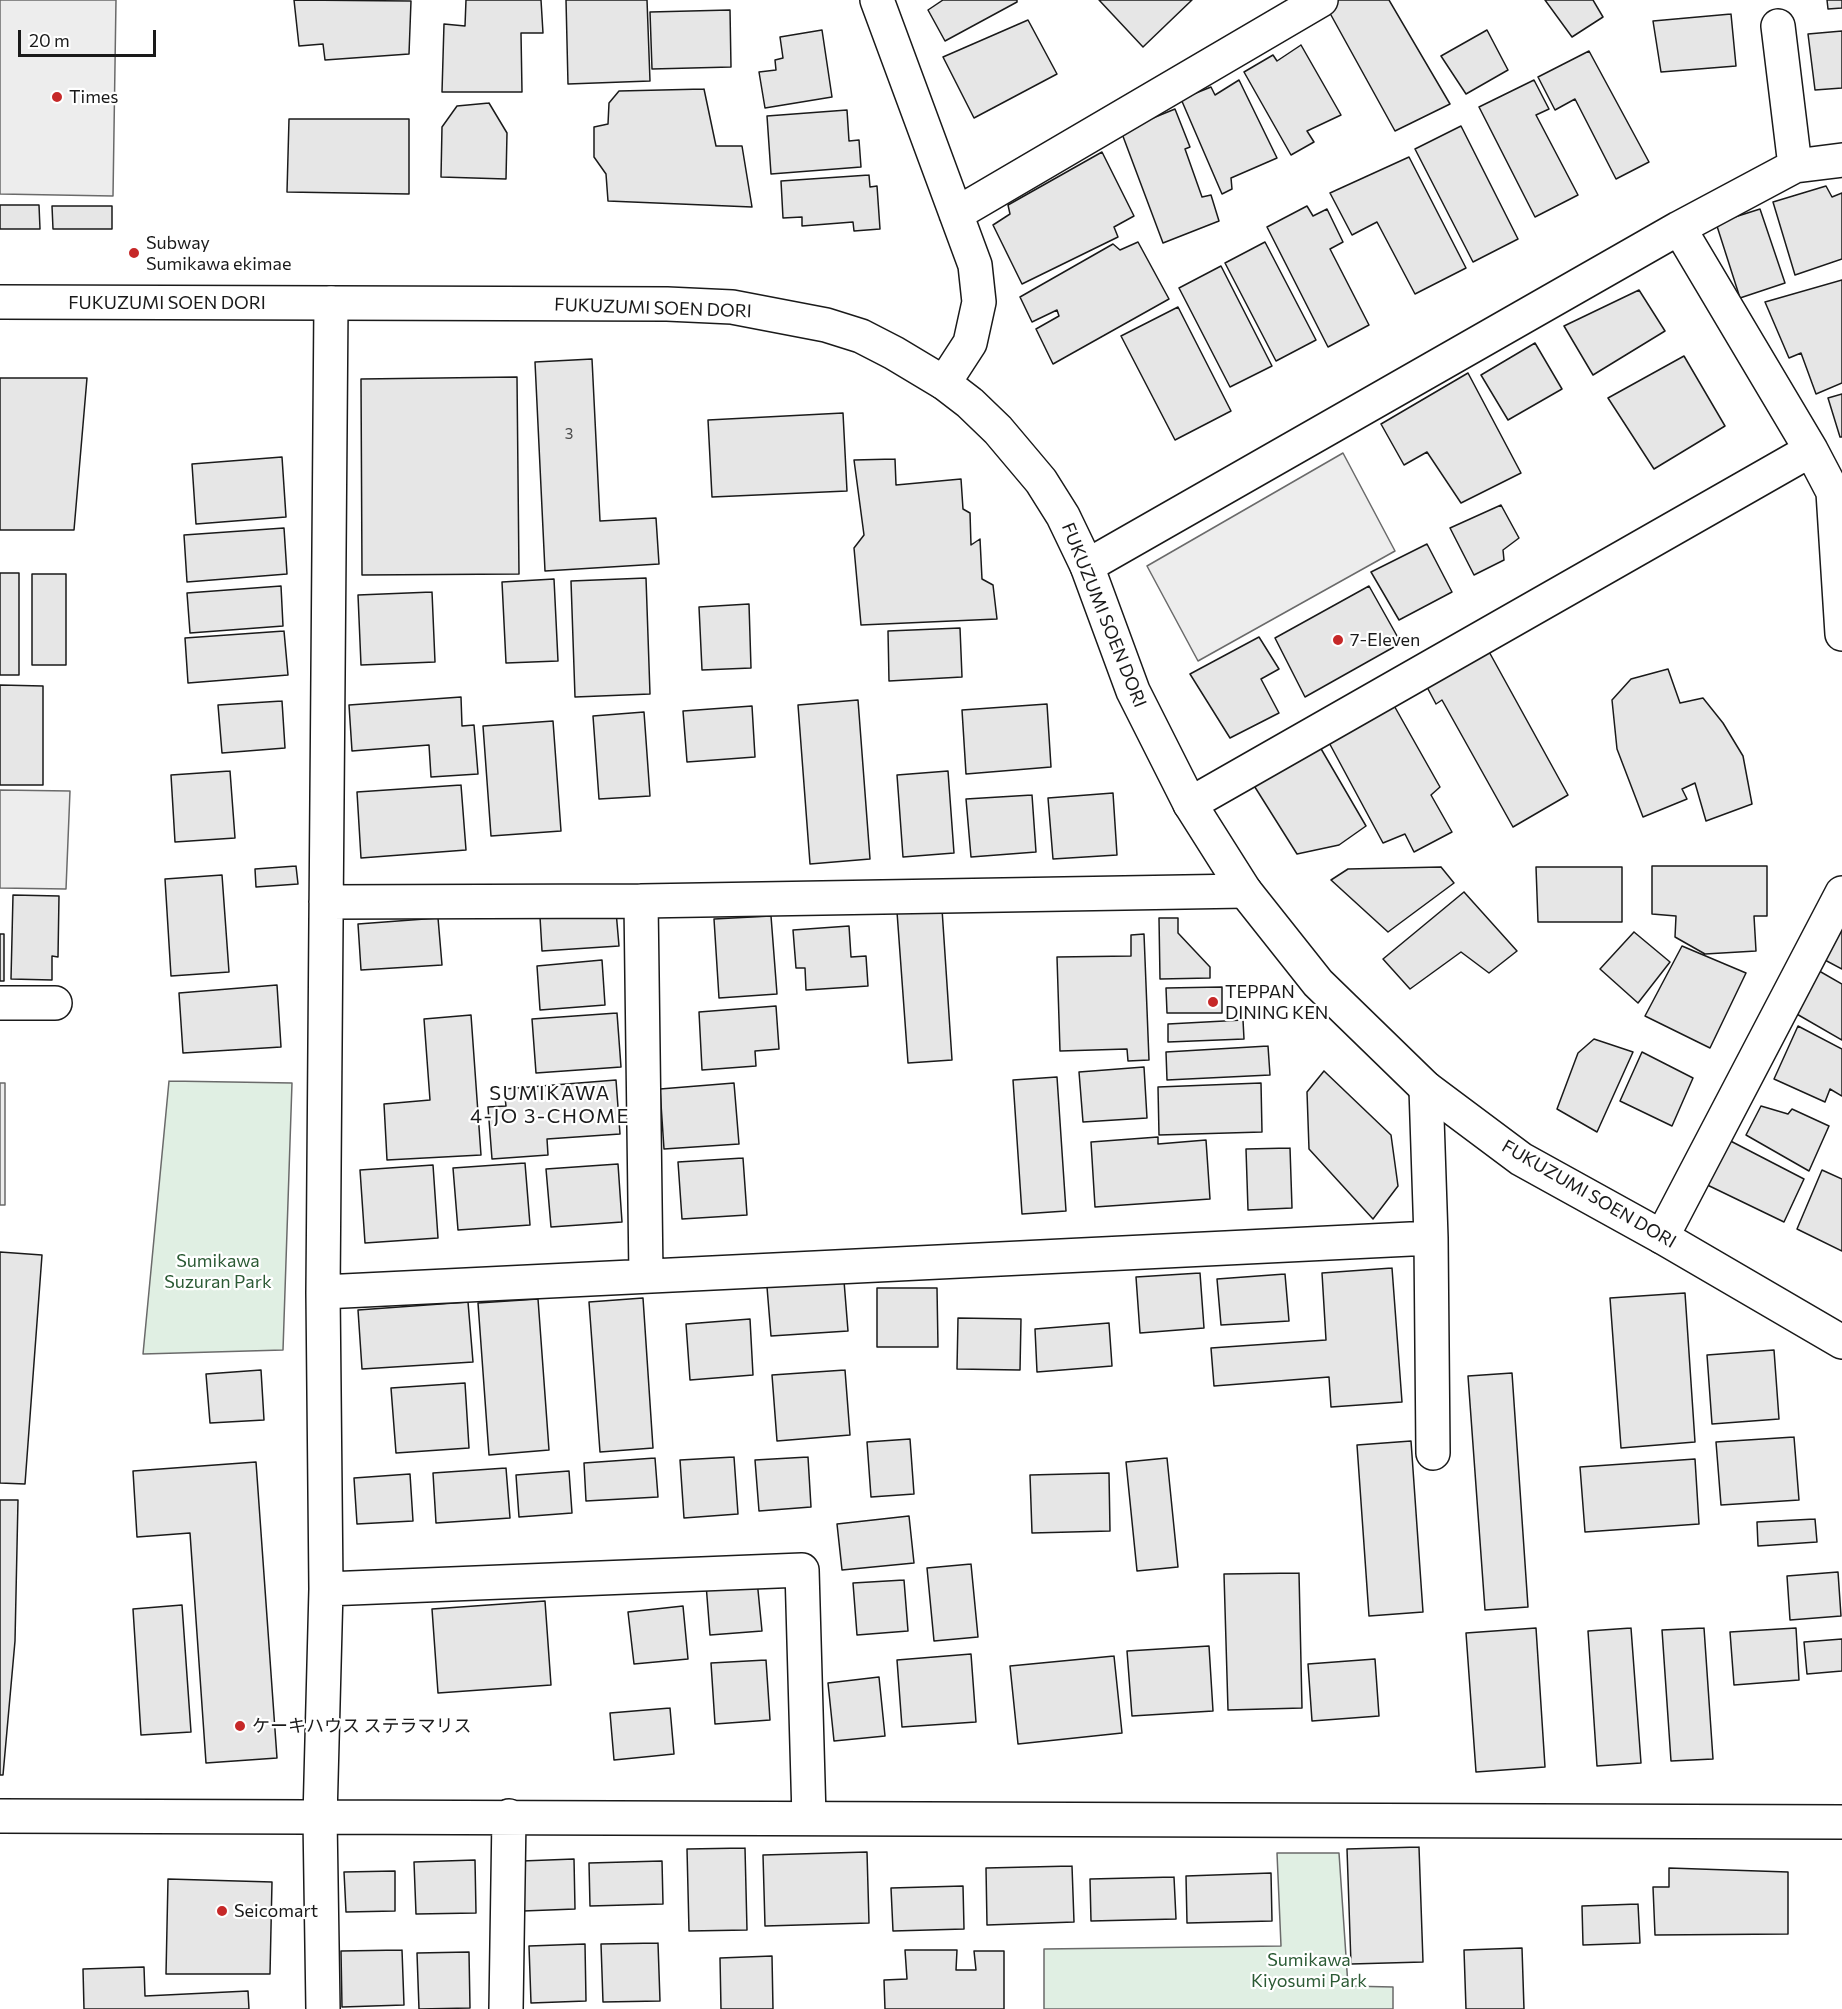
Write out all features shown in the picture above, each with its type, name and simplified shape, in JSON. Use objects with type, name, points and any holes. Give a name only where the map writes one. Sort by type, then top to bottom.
[{"type":"street","points":[[877,0],[975,265],[979,302],[970,343],[944,383]]},
{"type":"street","points":[[956,214],[1321,0]]},
{"type":"street","points":[[1778,26],[1795,166]]},
{"type":"street","points":[[1087,566],[1679,228],[1795,166],[1842,160]]},
{"type":"street","points":[[1679,228],[1811,450],[1833,492],[1842,634]]},
{"type":"street","name":"FUKUZUMI SOEN DORI","points":[[0,302],[667,304],[732,308],[782,315],[861,336],[944,383],[998,430],[1041,481],[1063,516],[1087,566],[1133,691],[1190,804],[1245,891],[1318,983],[1426,1088],[1521,1159],[1662,1237],[1842,1342]]},
{"type":"street","points":[[323,2009],[320,1818],[326,1588],[323,1292],[331,303]]},
{"type":"street","points":[[1190,804],[1811,450]]},
{"type":"street","points":[[326,902],[641,901],[1245,891]]},
{"type":"street","points":[[1662,1237],[1842,893]]},
{"type":"street","points":[[641,901],[646,1276]]},
{"type":"street","points":[[0,1004],[55,1003]]},
{"type":"street","points":[[1426,1088],[1431,1238],[1433,1453]]},
{"type":"street","points":[[323,1292],[1431,1238]]},
{"type":"street","points":[[326,1588],[802,1570],[809,1817]]},
{"type":"street","points":[[0,1816],[1842,1822]]},
{"type":"street","points":[[506,2009],[509,1816]]},
{"type":"green space","name":"Sumikawa Suzuran Park","points":[[169,1081],[292,1083],[283,1350],[143,1354]]},
{"type":"green space","name":"Sumikawa Kiyosumi Park","points":[[1277,1853],[1339,1853],[1348,1986],[1393,1987],[1393,2009],[1044,2009],[1044,1949],[1281,1946]]},
{"type":"shaded area","name":"Times","points":[[0,0],[116,0],[113,196],[0,194]]},
{"type":"shaded area","points":[[1343,453],[1395,551],[1198,661],[1147,566]]},
{"type":"shaded area","points":[[0,790],[70,791],[66,889],[0,888]]},
{"type":"shaded area","points":[[0,1083],[5,1083],[5,1205],[0,1205]]},
{"type":"building","points":[[294,0],[411,1],[409,54],[325,60],[323,44],[299,46]]},
{"type":"building","points":[[466,0],[541,0],[543,33],[521,33],[522,92],[442,92],[444,24],[465,26]]},
{"type":"building","points":[[566,0],[647,0],[650,81],[568,84]]},
{"type":"building","points":[[943,0],[1017,0],[1017,2],[945,41],[928,10]]},
{"type":"building","points":[[1099,0],[1192,0],[1143,47]]},
{"type":"building","points":[[1337,0],[1389,0],[1450,104],[1395,131],[1326,6]]},
{"type":"building","points":[[1545,0],[1593,0],[1603,17],[1572,37]]},
{"type":"building","points":[[1827,0],[1842,0],[1842,8],[1828,9]]},
{"type":"building","points":[[730,10],[731,67],[652,69],[650,12]]},
{"type":"building","points":[[1731,14],[1736,66],[1661,72],[1653,21]]},
{"type":"building","points":[[1028,20],[1057,74],[974,118],[943,57]]},
{"type":"building","points":[[822,30],[832,97],[765,108],[759,72],[776,70],[775,60],[783,58],[780,37]]},
{"type":"building","points":[[1487,30],[1508,70],[1466,94],[1441,56]]},
{"type":"building","points":[[1842,31],[1842,88],[1815,90],[1808,34]]},
{"type":"building","points":[[1301,45],[1341,115],[1307,131],[1314,142],[1291,155],[1244,72],[1273,55],[1277,61]]},
{"type":"building","points":[[1589,51],[1649,162],[1616,179],[1575,99],[1555,110],[1538,77]]},
{"type":"building","points":[[1239,80],[1277,158],[1231,178],[1232,189],[1222,194],[1181,99],[1211,87],[1215,95]]},
{"type":"building","points":[[1534,80],[1549,109],[1536,115],[1578,195],[1535,217],[1479,107]]},
{"type":"building","points":[[704,89],[716,146],[742,146],[752,207],[608,201],[606,174],[594,157],[594,127],[608,124],[609,103],[619,91]]},
{"type":"building","points":[[489,103],[507,133],[506,179],[441,177],[442,127],[457,106]]},
{"type":"building","points":[[1175,109],[1190,147],[1185,149],[1202,197],[1211,195],[1219,221],[1163,243],[1121,131]]},
{"type":"building","points":[[847,110],[849,141],[859,140],[861,167],[771,174],[767,116]]},
{"type":"building","points":[[289,119],[409,119],[409,194],[287,192]]},
{"type":"building","points":[[1461,126],[1518,239],[1473,262],[1415,149]]},
{"type":"building","points":[[1102,152],[1134,216],[1114,227],[1118,237],[1022,284],[993,225],[1010,214],[1008,205]]},
{"type":"building","points":[[1409,157],[1466,268],[1415,294],[1377,222],[1352,235],[1330,193]]},
{"type":"building","points":[[869,175],[870,187],[877,186],[880,229],[854,231],[853,222],[802,226],[802,217],[783,218],[781,181]]},
{"type":"building","points":[[1826,186],[1832,197],[1842,193],[1842,259],[1795,275],[1773,202]]},
{"type":"building","points":[[0,205],[39,205],[40,229],[0,229]]},
{"type":"building","points":[[52,206],[112,206],[112,229],[53,229]]},
{"type":"building","points":[[1307,206],[1313,216],[1327,209],[1343,242],[1330,249],[1369,325],[1328,347],[1267,227]]},
{"type":"building","points":[[1760,209],[1785,283],[1740,298],[1716,223]]},
{"type":"building","points":[[1138,242],[1169,299],[1053,364],[1036,329],[1059,316],[1057,310],[1032,322],[1020,297],[1113,244],[1120,250]]},
{"type":"building","points":[[1265,242],[1316,340],[1276,361],[1225,263]]},
{"type":"building","points":[[1221,266],[1272,366],[1230,387],[1179,288]]},
{"type":"building","points":[[1842,280],[1842,383],[1816,394],[1801,353],[1789,358],[1765,302]]},
{"type":"building","points":[[1639,290],[1665,331],[1593,375],[1564,326]]},
{"type":"building","points":[[1178,307],[1231,411],[1175,440],[1121,336]]},
{"type":"building","points":[[1535,343],[1562,389],[1508,420],[1481,375]]},
{"type":"building","points":[[1684,356],[1725,426],[1654,469],[1608,398]]},
{"type":"building","points":[[592,359],[600,521],[656,518],[659,564],[545,571],[535,362]]},
{"type":"building","points":[[1468,373],[1521,473],[1461,503],[1427,452],[1404,465],[1381,424]]},
{"type":"building","points":[[517,377],[519,574],[362,575],[361,379]]},
{"type":"building","points":[[0,378],[87,378],[74,530],[0,530]]},
{"type":"building","points":[[1842,394],[1842,437],[1840,437],[1828,398]]},
{"type":"building","points":[[843,413],[847,491],[712,497],[708,420]]},
{"type":"building","points":[[282,457],[286,517],[196,524],[192,464]]},
{"type":"building","points":[[895,459],[896,485],[961,479],[963,509],[970,513],[971,545],[980,539],[982,579],[993,585],[997,619],[861,625],[854,548],[864,535],[854,460]]},
{"type":"building","points":[[1501,505],[1519,538],[1503,550],[1504,560],[1474,575],[1450,528]]},
{"type":"building","points":[[284,528],[287,574],[187,582],[184,535]]},
{"type":"building","points":[[1427,544],[1452,592],[1399,620],[1371,572]]},
{"type":"building","points":[[0,573],[19,573],[19,675],[0,675]]},
{"type":"building","points":[[32,574],[66,574],[66,665],[32,665]]},
{"type":"building","points":[[646,578],[650,694],[575,697],[571,581]]},
{"type":"building","points":[[554,579],[558,661],[506,663],[502,582]]},
{"type":"building","points":[[281,586],[283,626],[190,633],[187,593]]},
{"type":"building","name":"7-Eleven","points":[[1369,586],[1401,643],[1305,697],[1275,638]]},
{"type":"building","points":[[432,592],[435,662],[361,665],[358,595]]},
{"type":"building","points":[[749,604],[751,668],[702,670],[699,607]]},
{"type":"building","points":[[960,628],[962,677],[889,681],[888,631]]},
{"type":"building","points":[[284,631],[288,675],[188,683],[185,638]]},
{"type":"building","points":[[1259,637],[1279,669],[1261,679],[1279,713],[1230,738],[1190,674]]},
{"type":"building","points":[[1482,639],[1568,795],[1513,827],[1442,700],[1436,704],[1419,672]]},
{"type":"building","points":[[1668,669],[1680,703],[1703,698],[1723,723],[1743,756],[1752,804],[1706,821],[1695,783],[1682,789],[1687,799],[1643,817],[1617,749],[1612,700],[1631,679]]},
{"type":"building","points":[[0,685],[43,686],[43,785],[0,785]]},
{"type":"building","points":[[461,697],[462,726],[474,725],[478,774],[431,777],[429,745],[352,751],[349,705]]},
{"type":"building","points":[[858,700],[870,859],[810,864],[798,705]]},
{"type":"building","points":[[282,701],[285,748],[222,753],[218,705]]},
{"type":"building","points":[[1392,702],[1440,787],[1431,795],[1452,832],[1414,852],[1405,834],[1383,843],[1326,737]]},
{"type":"building","points":[[1047,704],[1051,767],[966,774],[962,710]]},
{"type":"building","points":[[752,706],[755,757],[687,762],[683,711]]},
{"type":"building","points":[[644,712],[650,796],[599,799],[593,716]]},
{"type":"building","points":[[553,721],[561,831],[491,836],[483,726]]},
{"type":"building","points":[[1320,747],[1366,826],[1339,845],[1297,854],[1253,784]]},
{"type":"building","points":[[230,771],[235,838],[175,842],[171,775]]},
{"type":"building","points":[[948,771],[954,853],[903,857],[897,775]]},
{"type":"building","points":[[461,785],[466,850],[361,858],[357,792]]},
{"type":"building","points":[[1113,793],[1117,855],[1053,859],[1048,798]]},
{"type":"building","points":[[1032,795],[1036,852],[971,857],[966,799]]},
{"type":"building","points":[[296,866],[298,884],[256,887],[255,869]]},
{"type":"building","points":[[1652,866],[1767,866],[1767,916],[1754,916],[1756,951],[1705,954],[1675,937],[1676,916],[1652,914]]},
{"type":"building","points":[[1441,867],[1454,883],[1388,932],[1331,880],[1348,869]]},
{"type":"building","points":[[1536,867],[1622,867],[1622,922],[1538,922]]},
{"type":"building","points":[[222,875],[229,972],[171,976],[165,879]]},
{"type":"building","points":[[1464,892],[1517,951],[1489,973],[1461,952],[1410,989],[1383,959]]},
{"type":"building","points":[[13,895],[59,896],[58,957],[52,956],[52,980],[11,979]]},
{"type":"building","points":[[942,909],[952,1060],[908,1063],[897,912]]},
{"type":"building","points":[[616,911],[619,946],[542,951],[540,917]]},
{"type":"building","points":[[771,916],[777,994],[719,998],[714,919]]},
{"type":"building","points":[[438,918],[442,965],[361,970],[358,924]]},
{"type":"building","points":[[1159,918],[1178,918],[1178,933],[1210,967],[1210,978],[1160,979]]},
{"type":"building","points":[[849,926],[851,957],[866,956],[868,986],[806,990],[805,968],[796,968],[793,930]]},
{"type":"building","points":[[1842,926],[1842,969],[1823,959]]},
{"type":"building","points":[[1634,932],[1670,962],[1638,1003],[1600,969]]},
{"type":"building","points":[[0,934],[4,934],[4,981],[0,981]]},
{"type":"building","points":[[1144,934],[1149,1060],[1128,1061],[1127,1049],[1060,1051],[1057,957],[1131,956],[1131,935]]},
{"type":"building","points":[[1682,946],[1746,973],[1710,1048],[1645,1016]]},
{"type":"building","points":[[602,960],[605,1005],[540,1010],[537,966]]},
{"type":"building","points":[[1814,968],[1842,984],[1842,1040],[1795,1013]]},
{"type":"building","points":[[277,985],[281,1047],[183,1053],[179,993]]},
{"type":"building","points":[[1222,987],[1222,1013],[1167,1013],[1166,988]]},
{"type":"building","points":[[776,1006],[779,1049],[755,1051],[756,1066],[702,1070],[699,1012]]},
{"type":"building","points":[[617,1013],[621,1067],[536,1073],[532,1019]]},
{"type":"building","points":[[471,1015],[481,1155],[387,1160],[384,1104],[430,1100],[424,1019]]},
{"type":"building","points":[[1243,1020],[1244,1039],[1168,1042],[1168,1024]]},
{"type":"building","points":[[1798,1026],[1842,1049],[1842,1096],[1830,1089],[1825,1102],[1774,1079]]},
{"type":"building","points":[[1594,1039],[1633,1052],[1597,1132],[1557,1109],[1578,1053]]},
{"type":"building","points":[[1268,1046],[1270,1075],[1167,1080],[1166,1052]]},
{"type":"building","points":[[1642,1052],[1693,1078],[1672,1126],[1620,1101]]},
{"type":"building","points":[[1144,1067],[1147,1118],[1083,1122],[1079,1072]]},
{"type":"building","points":[[1324,1071],[1391,1135],[1398,1186],[1373,1219],[1309,1149],[1307,1092]]},
{"type":"building","points":[[1057,1077],[1066,1211],[1022,1214],[1013,1080]]},
{"type":"building","points":[[616,1080],[620,1134],[547,1139],[548,1155],[492,1159],[488,1107],[506,1106],[504,1089]]},
{"type":"building","points":[[734,1083],[739,1144],[664,1149],[660,1089]]},
{"type":"building","points":[[1261,1083],[1262,1132],[1159,1135],[1158,1087]]},
{"type":"building","points":[[1761,1106],[1788,1114],[1792,1109],[1829,1126],[1809,1171],[1746,1135]]},
{"type":"building","points":[[1717,1134],[1804,1179],[1784,1222],[1697,1180]]},
{"type":"building","points":[[1158,1137],[1158,1144],[1206,1140],[1210,1199],[1095,1207],[1091,1142]]},
{"type":"building","points":[[1290,1148],[1292,1208],[1248,1210],[1246,1149]]},
{"type":"building","points":[[743,1158],[747,1215],[682,1219],[678,1162]]},
{"type":"building","points":[[525,1163],[530,1225],[458,1230],[453,1168]]},
{"type":"building","points":[[618,1164],[622,1222],[551,1227],[546,1169]]},
{"type":"building","points":[[433,1165],[438,1238],[365,1243],[360,1170]]},
{"type":"building","points":[[1822,1170],[1842,1179],[1842,1251],[1797,1229]]},
{"type":"building","points":[[0,1252],[42,1255],[25,1484],[0,1483]]},
{"type":"building","points":[[1392,1268],[1402,1402],[1331,1407],[1329,1377],[1214,1386],[1211,1348],[1326,1340],[1322,1273]]},
{"type":"building","points":[[1200,1273],[1204,1328],[1140,1333],[1136,1277]]},
{"type":"building","points":[[1285,1274],[1289,1321],[1221,1325],[1217,1279]]},
{"type":"building","points":[[844,1281],[848,1331],[771,1336],[767,1287]]},
{"type":"building","points":[[877,1288],[937,1288],[938,1347],[877,1347]]},
{"type":"building","points":[[1685,1293],[1695,1442],[1621,1448],[1610,1298]]},
{"type":"building","points":[[643,1298],[653,1448],[600,1452],[589,1302]]},
{"type":"building","points":[[538,1299],[549,1450],[489,1455],[478,1303]]},
{"type":"building","points":[[468,1302],[473,1362],[362,1369],[358,1310]]},
{"type":"building","points":[[958,1318],[1021,1319],[1020,1370],[957,1369]]},
{"type":"building","points":[[750,1319],[753,1375],[690,1380],[686,1324]]},
{"type":"building","points":[[1109,1323],[1112,1366],[1037,1372],[1035,1329]]},
{"type":"building","points":[[1774,1350],[1779,1419],[1712,1424],[1707,1355]]},
{"type":"building","points":[[261,1370],[264,1420],[210,1423],[206,1374]]},
{"type":"building","points":[[845,1370],[850,1435],[777,1441],[772,1375]]},
{"type":"building","points":[[1512,1373],[1528,1607],[1485,1610],[1468,1376]]},
{"type":"building","points":[[465,1383],[469,1448],[396,1453],[391,1388]]},
{"type":"building","points":[[1794,1437],[1799,1500],[1721,1505],[1716,1442]]},
{"type":"building","points":[[910,1439],[914,1494],[871,1497],[867,1442]]},
{"type":"building","points":[[1411,1441],[1423,1612],[1369,1616],[1357,1445]]},
{"type":"building","points":[[734,1457],[738,1514],[684,1518],[680,1460]]},
{"type":"building","points":[[808,1457],[811,1507],[759,1511],[755,1460]]},
{"type":"building","points":[[655,1458],[658,1497],[586,1501],[584,1463]]},
{"type":"building","points":[[1167,1458],[1178,1567],[1137,1571],[1126,1462]]},
{"type":"building","points":[[1695,1459],[1699,1524],[1585,1532],[1580,1467]]},
{"type":"building","points":[[256,1462],[277,1758],[206,1763],[190,1533],[137,1537],[133,1471]]},
{"type":"building","points":[[506,1468],[510,1518],[436,1523],[433,1473]]},
{"type":"building","points":[[569,1471],[572,1513],[519,1517],[516,1475]]},
{"type":"building","points":[[1109,1473],[1110,1531],[1032,1533],[1030,1475]]},
{"type":"building","points":[[410,1474],[413,1521],[357,1524],[354,1478]]},
{"type":"building","points":[[0,1500],[18,1500],[15,1641],[3,1775],[0,1775]]},
{"type":"building","points":[[909,1516],[914,1563],[842,1570],[837,1524]]},
{"type":"building","points":[[1815,1519],[1817,1542],[1758,1546],[1757,1522]]},
{"type":"building","points":[[971,1564],[978,1637],[934,1641],[927,1568]]},
{"type":"building","points":[[1838,1572],[1841,1616],[1790,1620],[1787,1576]]},
{"type":"building","points":[[1299,1573],[1302,1708],[1228,1710],[1224,1574]]},
{"type":"building","points":[[757,1580],[762,1631],[710,1635],[706,1584]]},
{"type":"building","points":[[904,1580],[908,1631],[857,1635],[853,1583]]},
{"type":"building","points":[[545,1601],[551,1685],[438,1693],[432,1609]]},
{"type":"building","points":[[182,1605],[191,1732],[141,1735],[133,1609]]},
{"type":"building","points":[[683,1606],[688,1659],[634,1664],[628,1612]]},
{"type":"building","points":[[1536,1628],[1545,1767],[1476,1772],[1466,1633]]},
{"type":"building","points":[[1631,1628],[1641,1763],[1597,1766],[1588,1631]]},
{"type":"building","points":[[1704,1628],[1713,1759],[1671,1761],[1662,1630]]},
{"type":"building","points":[[1796,1628],[1799,1680],[1734,1685],[1730,1632]]},
{"type":"building","points":[[1842,1639],[1842,1671],[1807,1674],[1804,1642]]},
{"type":"building","points":[[1209,1646],[1213,1711],[1132,1716],[1127,1651]]},
{"type":"building","points":[[971,1654],[976,1722],[902,1727],[897,1660]]},
{"type":"building","points":[[1114,1656],[1122,1733],[1018,1744],[1010,1666]]},
{"type":"building","points":[[1375,1659],[1379,1716],[1312,1721],[1308,1664]]},
{"type":"building","points":[[766,1660],[770,1720],[715,1724],[711,1663]]},
{"type":"building","points":[[879,1677],[885,1736],[834,1741],[828,1683]]},
{"type":"building","points":[[670,1708],[674,1754],[614,1760],[610,1713]]},
{"type":"building","points":[[1419,1847],[1423,1962],[1351,1964],[1347,1849]]},
{"type":"building","points":[[745,1848],[747,1930],[689,1931],[687,1849]]},
{"type":"building","points":[[867,1852],[869,1923],[765,1926],[763,1855]]},
{"type":"building","points":[[574,1859],[575,1909],[523,1911],[522,1861]]},
{"type":"building","points":[[475,1860],[476,1913],[416,1914],[414,1862]]},
{"type":"building","points":[[662,1861],[663,1904],[590,1906],[589,1863]]},
{"type":"building","points":[[1072,1866],[1074,1922],[987,1925],[986,1868]]},
{"type":"building","points":[[1669,1868],[1788,1872],[1788,1934],[1655,1935],[1653,1887],[1669,1887]]},
{"type":"building","points":[[395,1871],[395,1911],[346,1912],[344,1872]]},
{"type":"building","points":[[1271,1873],[1272,1921],[1187,1923],[1186,1876]]},
{"type":"building","points":[[1174,1877],[1176,1919],[1091,1921],[1090,1879]]},
{"type":"building","points":[[168,1879],[272,1882],[270,1974],[166,1974]]},
{"type":"building","points":[[963,1886],[964,1929],[893,1931],[891,1888]]},
{"type":"building","points":[[1638,1904],[1640,1943],[1583,1945],[1582,1906]]},
{"type":"building","points":[[658,1943],[660,2001],[603,2002],[601,1944]]},
{"type":"building","points":[[585,1944],[586,2001],[531,2003],[529,1946]]},
{"type":"building","points":[[1522,1948],[1524,2009],[1466,2009],[1464,1950]]},
{"type":"building","points":[[402,1950],[404,2005],[342,2007],[341,1951]]},
{"type":"building","points":[[905,1950],[957,1950],[956,1970],[976,1970],[974,1951],[1004,1951],[1004,2009],[885,2009],[884,1980],[907,1979]]},
{"type":"building","points":[[469,1952],[470,2008],[419,2009],[417,1953]]},
{"type":"building","points":[[772,1956],[773,2009],[721,2009],[720,1958]]},
{"type":"building","points":[[144,1967],[145,1996],[248,1991],[249,2009],[84,2009],[83,1969]]},
{"type":"place","name":"Times","points":[[57,97]]},
{"type":"place","name":"Subway Sumikawa ekimae","points":[[134,253]]},
{"type":"place","name":"7-Eleven","points":[[1338,640]]},
{"type":"place","name":"TEPPAN DINING KEN","points":[[1213,1002]]},
{"type":"place","name":"ケーキハウス ステラマリス","points":[[240,1726]]},
{"type":"place","name":"Seicomart","points":[[222,1911]]},
{"type":"district","name":"SUMIKAWA 4-JO 3-CHOME","points":[[550,1104]]}]
